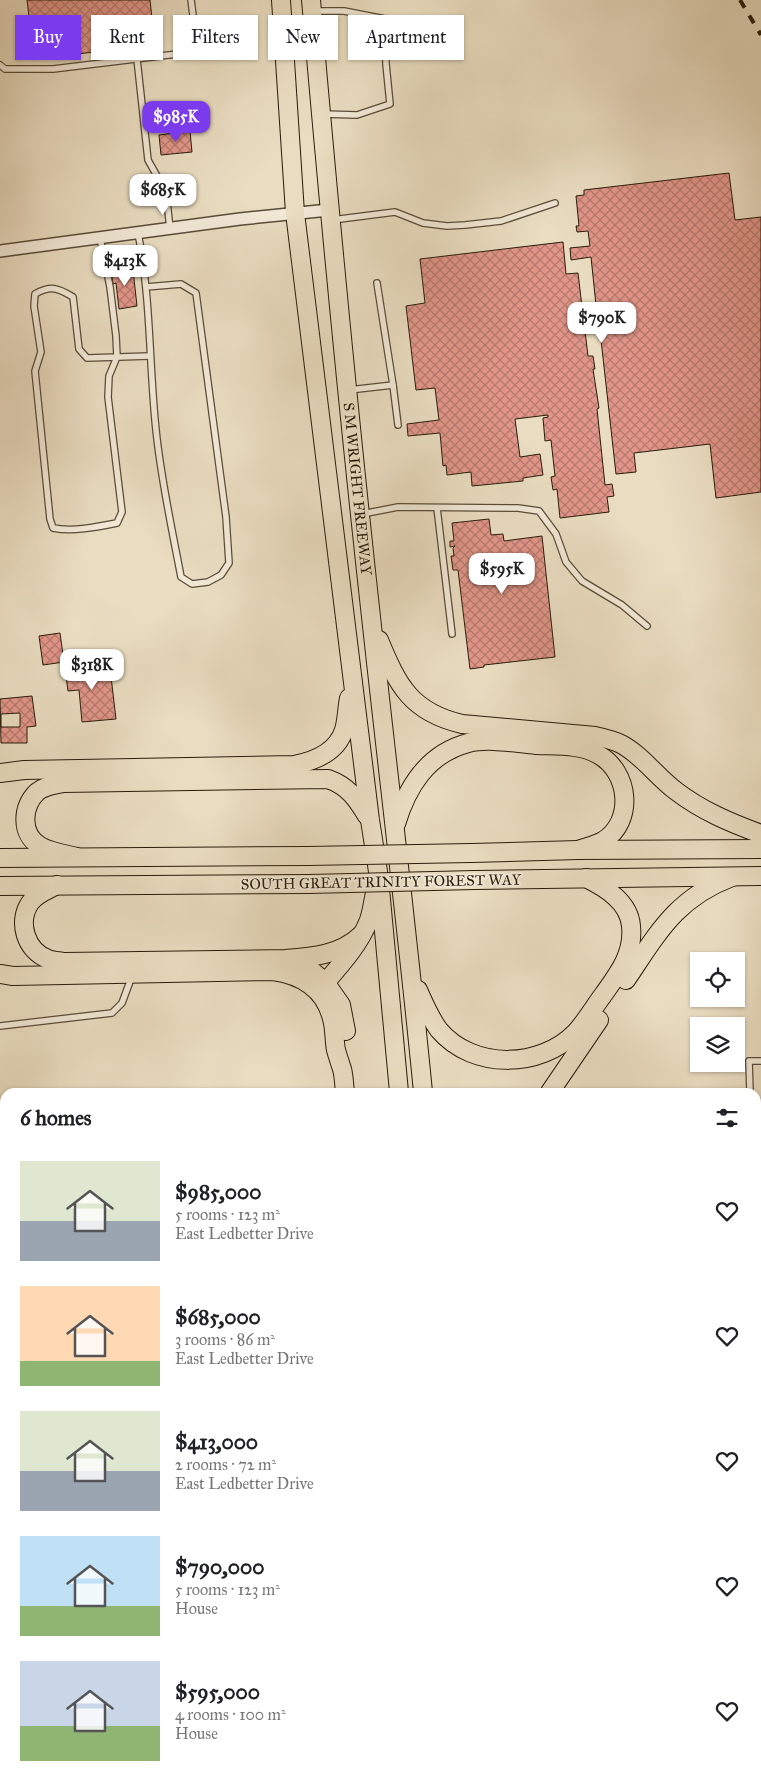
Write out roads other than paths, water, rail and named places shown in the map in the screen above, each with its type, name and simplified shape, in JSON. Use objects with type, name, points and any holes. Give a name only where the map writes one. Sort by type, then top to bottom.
[{"type":"main road","name":"S M WRIGHT FREEWAY","points":[[281,0],[295,213],[370,820],[379,878],[398,1088]]},
{"type":"main road","name":"S M WRIGHT FREEWAY","points":[[312,5],[347,390],[394,832],[412,976]]},
{"type":"main road","points":[[371,623],[400,685],[415,702],[431,714],[444,720],[462,724],[596,736],[620,744],[638,757],[663,781],[693,803],[732,823],[761,834]]},
{"type":"main road","points":[[0,773],[34,770],[294,765],[311,762],[325,755],[338,742],[344,730],[352,675]]},
{"type":"main road","points":[[394,832],[402,806],[417,776],[440,756],[453,749],[468,743],[484,741],[577,748],[599,755],[609,763],[624,786],[625,798],[624,810],[615,830],[604,840],[578,850]]},
{"type":"main road","points":[[77,857],[41,847],[28,833],[25,823],[26,811],[30,801],[38,791],[50,786],[72,782],[328,779],[338,783],[355,796],[370,820]]},
{"type":"main road","name":"SOUTH GREAT TRINITY FOREST WAY","points":[[0,858],[308,856],[471,854],[578,850],[761,849]]},
{"type":"main road","name":"SOUTH GREAT TRINITY FOREST WAY","points":[[0,886],[309,884],[761,876]]},
{"type":"main road","points":[[553,1088],[658,933],[674,914],[694,896],[712,884],[732,877]]},
{"type":"main road","points":[[322,987],[361,935],[369,919],[379,878]]},
{"type":"main road","points":[[412,976],[427,1010],[440,1030],[456,1044],[492,1059],[533,1058],[546,1053],[576,1032],[622,968],[629,954],[631,925],[627,912],[618,900],[603,887],[586,878]]},
{"type":"main road","points":[[57,885],[31,901],[26,911],[24,923],[29,943],[36,951],[48,959],[64,962],[285,959],[339,951],[361,935]]},
{"type":"main road","points":[[285,959],[307,967],[322,987],[333,1021],[336,1050],[343,1071],[345,1088]]},
{"type":"main road","points":[[0,974],[14,976],[273,971],[286,973],[322,987]]},
{"type":"main road","points":[[412,976],[423,1088]]},
{"type":"street","points":[[0,251],[295,213],[330,215]]},
{"type":"lane","points":[[163,56],[177,54],[194,48],[191,0]]},
{"type":"lane","points":[[312,5],[385,19],[386,64],[390,104],[357,115],[321,114]]},
{"type":"lane","points":[[0,65],[5,69],[53,69],[129,60]]},
{"type":"lane","points":[[137,60],[148,160],[166,192],[170,228]]},
{"type":"lane","points":[[330,215],[395,212],[423,223],[447,226],[502,221],[555,203]]},
{"type":"lane","points":[[138,232],[146,287],[156,431],[181,578],[192,584],[208,582],[221,575],[229,563],[226,517],[196,293],[181,284],[146,287]]},
{"type":"lane","points":[[100,238],[110,287],[117,357],[109,376],[108,397],[122,512],[117,523],[60,530],[53,528],[50,518],[35,371],[41,352],[34,306],[35,294],[45,288],[62,291],[73,298],[79,349],[87,358],[117,357],[150,356]]},
{"type":"lane","points":[[377,283],[398,425]]},
{"type":"lane","points":[[347,390],[393,385]]},
{"type":"lane","points":[[360,515],[398,508],[518,508],[539,511],[556,534],[566,562],[582,581],[622,605],[647,626]]},
{"type":"lane","points":[[437,508],[452,634]]},
{"type":"lane","points":[[0,1026],[112,1013],[122,1003],[133,974]]},
{"type":"lane","points":[[750,1088],[749,1061],[761,1061]]},
{"type":"railway","points":[[740,0],[761,35]]}]
